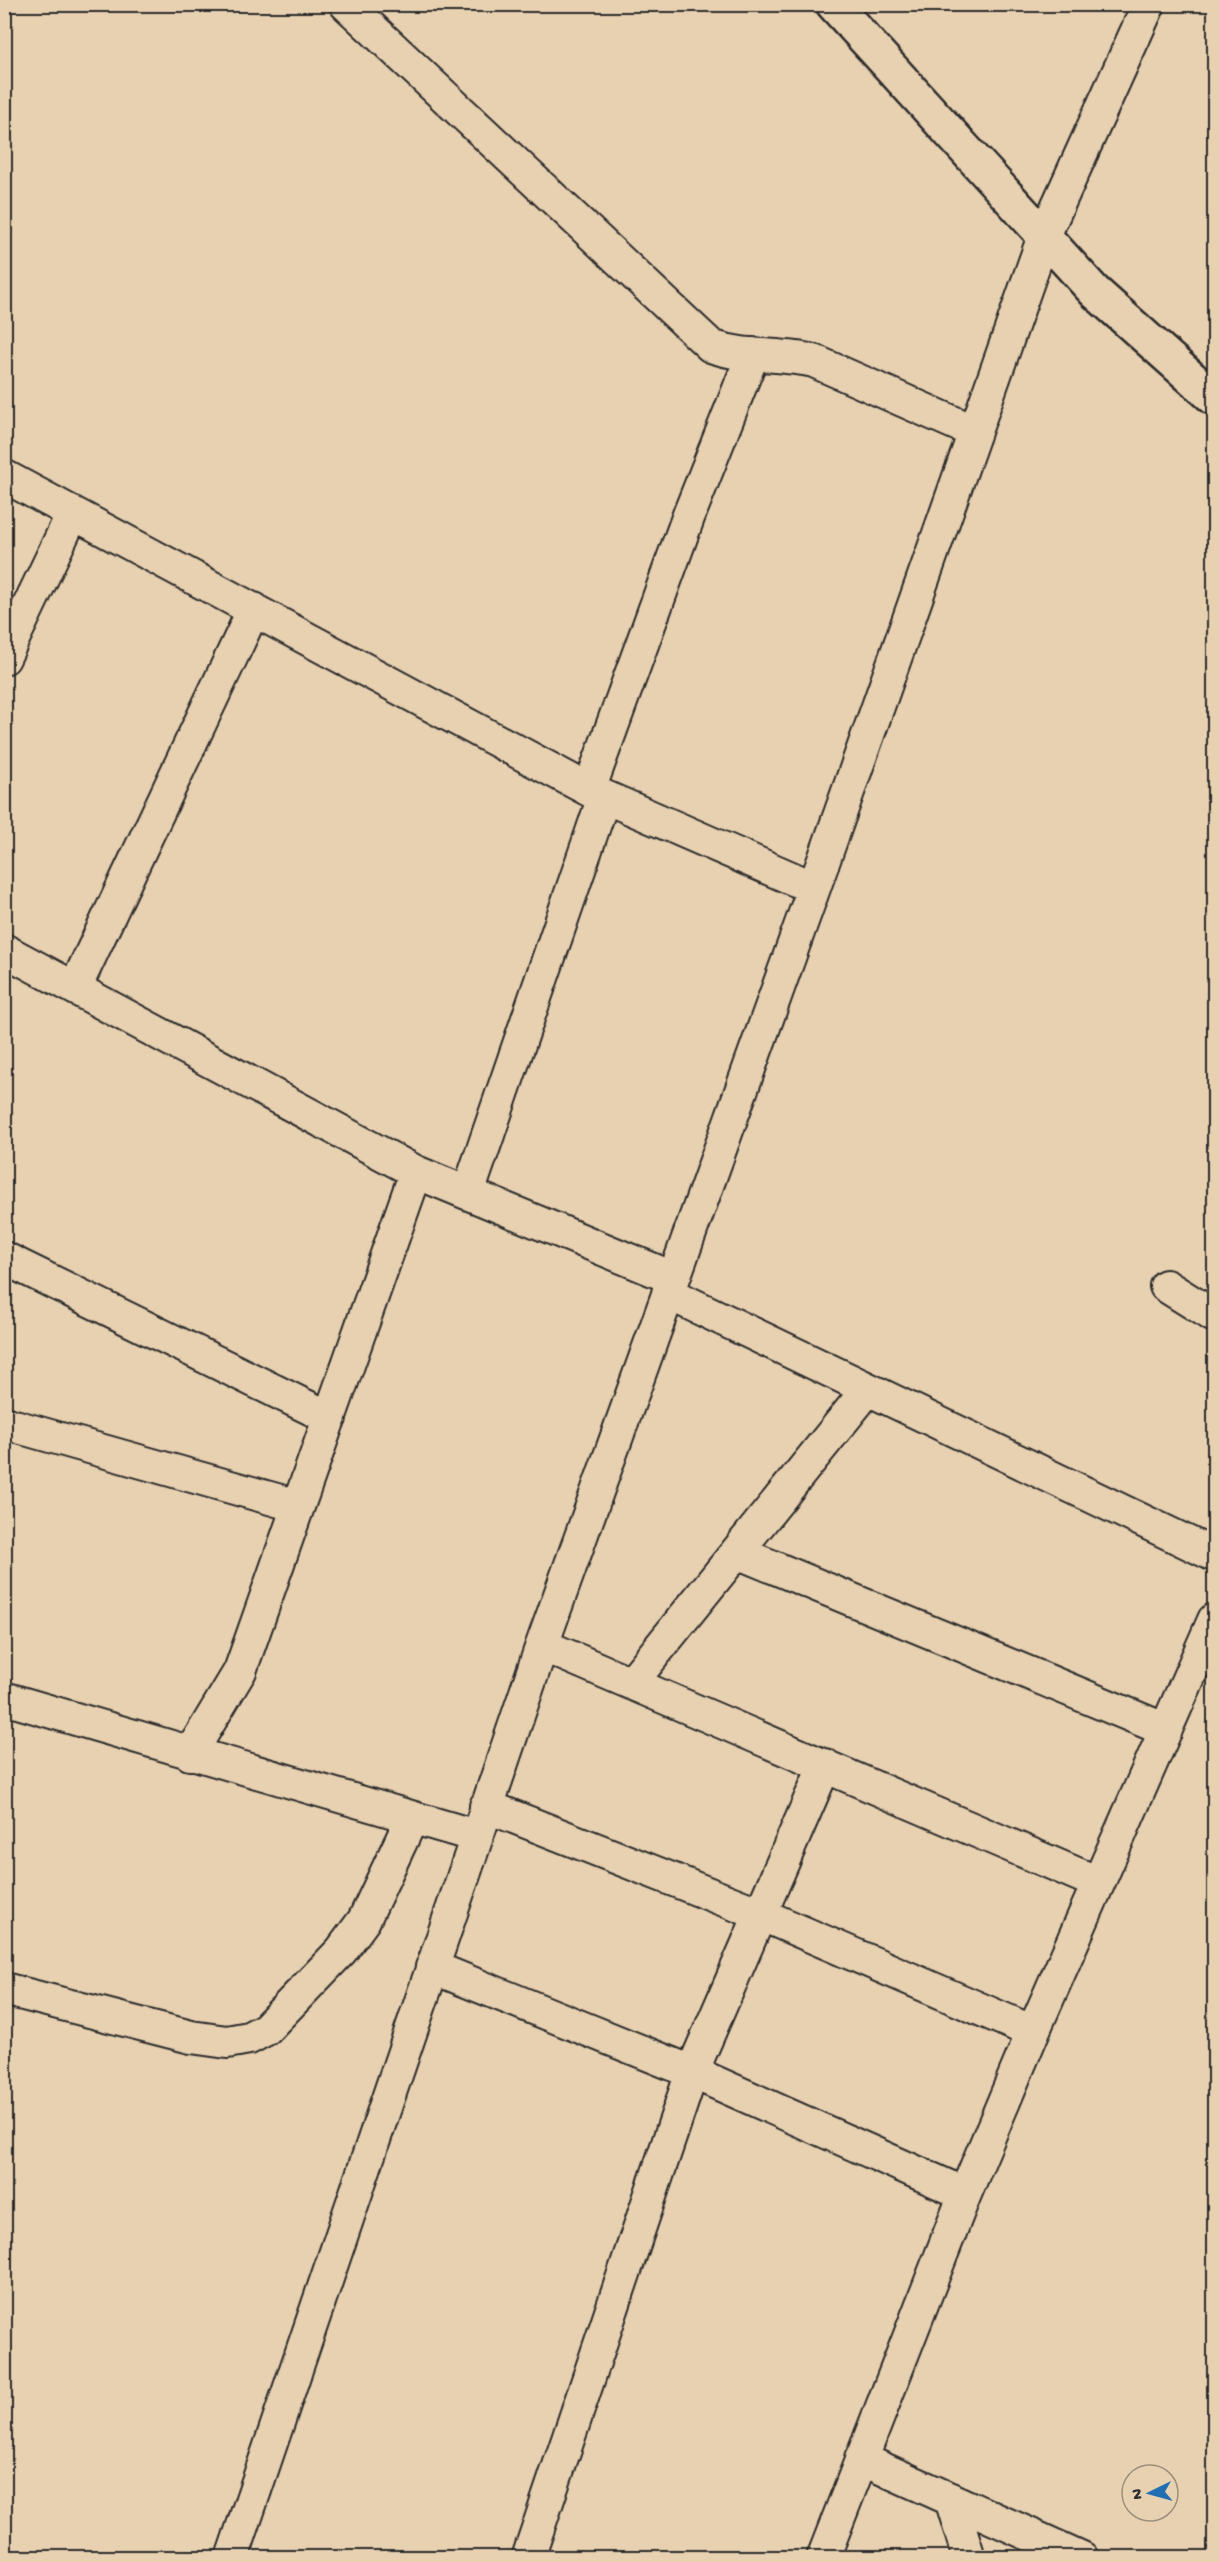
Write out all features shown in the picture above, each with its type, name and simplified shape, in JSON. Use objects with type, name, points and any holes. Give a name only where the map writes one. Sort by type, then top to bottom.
[{"type":"street","points":[[346,4],[711,346],[728,352],[794,356],[814,361],[975,432]]},
{"type":"street","points":[[833,4],[1094,291],[1215,398]]},
{"type":"street","points":[[232,2558],[542,1645],[814,888],[1044,236],[1149,4]]},
{"type":"street","points":[[468,1193],[689,515],[753,354]]},
{"type":"street","points":[[4,476],[597,793],[814,888]]},
{"type":"street","points":[[4,658],[73,513]]},
{"type":"street","points":[[75,988],[254,609]]},
{"type":"street","points":[[4,950],[416,1172],[468,1193],[671,1285],[868,1389],[1215,1555]]},
{"type":"street","points":[[190,1754],[240,1671],[416,1172]]},
{"type":"street","points":[[4,1258],[330,1418]]},
{"type":"street","points":[[1166,1286],[1215,1316]]},
{"type":"street","points":[[631,1683],[868,1389]]},
{"type":"street","points":[[4,1423],[298,1506]]},
{"type":"street","points":[[737,1552],[1166,1730]]},
{"type":"street","points":[[823,2558],[965,2194],[1033,2032],[1215,1620]]},
{"type":"street","points":[[542,1645],[1098,1883]]},
{"type":"street","points":[[4,1698],[476,1836]]},
{"type":"street","points":[[528,2558],[692,2072],[825,1765]]},
{"type":"street","points":[[486,1806],[760,1914],[1033,2032]]},
{"type":"street","points":[[4,1989],[191,2037],[227,2042],[249,2038],[266,2029],[342,1951],[364,1920],[412,1818]]},
{"type":"street","points":[[432,1967],[692,2072],[965,2194]]},
{"type":"street","points":[[861,2459],[1082,2558]]},
{"type":"street","points":[[951,2499],[969,2558]]}]
